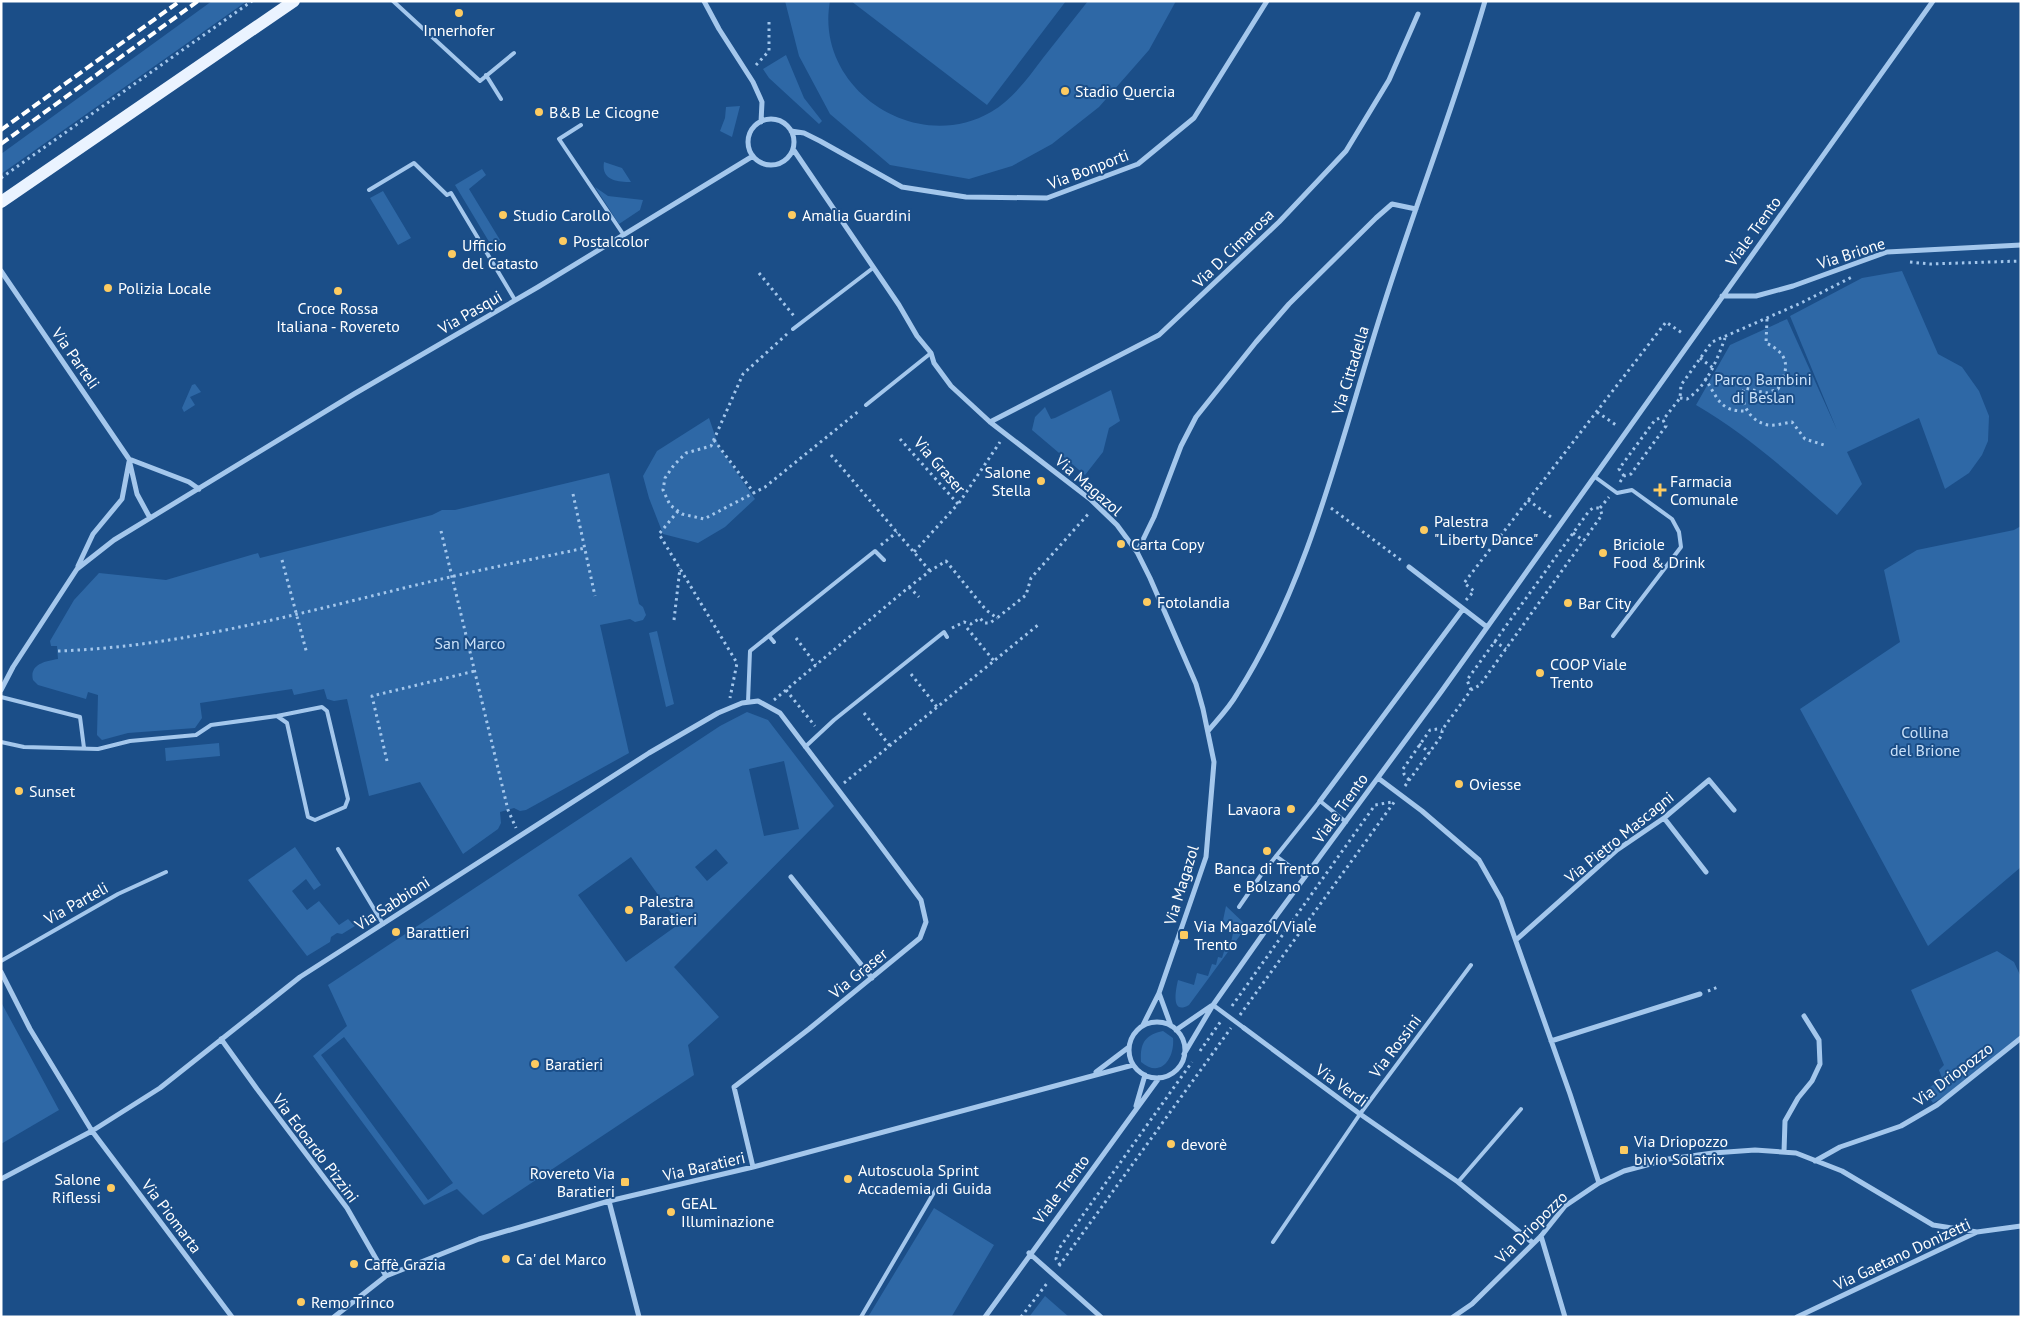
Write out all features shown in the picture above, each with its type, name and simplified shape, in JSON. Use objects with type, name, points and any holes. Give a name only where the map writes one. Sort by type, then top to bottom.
[{"type":"main road","points":[[1,202],[294,1]]},
{"type":"street","points":[[704,1],[719,29],[753,82],[762,102],[761,122]]},
{"type":"street","name":"Via Bonporti","points":[[791,131],[804,133],[812,137],[902,187],[966,197],[1047,198],[1138,164],[1194,118],[1267,1]]},
{"type":"street","name":"Via Cittadella","points":[[1208,731],[1237,696],[1268,640],[1297,576],[1362,371],[1471,48],[1485,1]]},
{"type":"street","name":"Viale Trento","points":[[985,1317],[1029,1253],[1134,1110],[1159,1078],[1168,1076],[1176,1071],[1213,1004],[1487,627],[1933,1]]},
{"type":"street","name":"Via D. Cimarosa","points":[[990,422],[1159,335],[1279,222],[1346,151],[1390,80],[1418,14]]},
{"type":"street","points":[[770,119],[778,120],[786,124],[791,131],[794,140],[793,148],[788,157],[780,163],[770,165],[760,162],[753,156],[749,146],[749,136],[761,122],[770,119]]},
{"type":"street","name":"Via Magazol","points":[[793,148],[874,268],[917,336],[931,352],[934,363],[950,386],[990,422],[1096,505],[1117,525],[1136,552],[1150,578],[1196,684],[1214,762],[1206,857],[1159,993],[1143,1026]]},
{"type":"street","name":"Via Pasqui","points":[[200,489],[753,156]]},
{"type":"street","points":[[1136,552],[1154,517],[1181,446],[1196,417],[1256,342],[1289,304],[1392,204],[1416,209]]},
{"type":"street","name":"Via Brione","points":[[1722,296],[1756,296],[1793,286],[1887,252],[2021,245]]},
{"type":"street","name":"Via Parteli","points":[[1,271],[130,459],[137,494],[150,518]]},
{"type":"street","points":[[1,690],[13,667],[77,569],[93,534],[122,500],[130,459],[189,482],[200,489],[114,540],[77,569]]},
{"type":"street","points":[[1409,567],[1487,627]]},
{"type":"street","points":[[1320,801],[1462,608]]},
{"type":"street","name":"Via Graser","points":[[748,702],[758,700],[780,713],[921,900],[926,922],[920,938],[734,1087],[753,1167]]},
{"type":"street","points":[[728,708],[748,702]]},
{"type":"street","name":"Via Sabbioni","points":[[1,1179],[92,1131],[160,1088],[300,977],[648,753],[728,708]]},
{"type":"street","points":[[1378,778],[1422,811],[1479,860],[1501,900],[1570,1094],[1599,1183]]},
{"type":"street","name":"Via Pietro Mascagni","points":[[1516,940],[1617,850],[1664,818],[1709,780],[1734,810]]},
{"type":"street","points":[[1664,818],[1706,872]]},
{"type":"street","points":[[792,877],[872,978]]},
{"type":"street","points":[[1,972],[30,1029],[92,1131]]},
{"type":"street","points":[[1159,993],[1170,1026]]},
{"type":"street","points":[[1551,1040],[1700,994]]},
{"type":"street","name":"Viale Trento","points":[[1176,1030],[1213,1004]]},
{"type":"street","name":"Via Verdi","points":[[1213,1004],[1360,1114],[1458,1182],[1533,1243]]},
{"type":"street","points":[[1784,1152],[1785,1121],[1798,1098],[1812,1081],[1820,1064],[1819,1040],[1804,1016]]},
{"type":"street","points":[[1159,1078],[1145,1075],[1133,1065],[1129,1056],[1131,1038],[1143,1026],[1158,1022],[1176,1030],[1184,1045],[1184,1054]]},
{"type":"street","name":"Via Driopozzo","points":[[1815,1160],[1840,1147],[1901,1126],[1937,1105],[2021,1038]]},
{"type":"street","name":"Via Edoardo Pizzini","points":[[221,1039],[346,1208],[386,1276]]},
{"type":"street","name":"Via Baratieri","points":[[1094,1074],[1129,1047]]},
{"type":"street","name":"Via Baratieri","points":[[334,1317],[386,1276],[479,1239],[609,1201],[753,1167],[1133,1065]]},
{"type":"street","points":[[1134,1110],[1145,1075]]},
{"type":"street","name":"Via Piomarta","points":[[92,1131],[232,1317]]},
{"type":"street","name":"Via Driopozzo","points":[[1453,1317],[1472,1304],[1541,1236],[1565,1206],[1599,1183],[1624,1171],[1669,1159],[1755,1150],[1796,1153],[1842,1171],[1933,1225],[1977,1232]]},
{"type":"street","points":[[609,1201],[639,1317]]},
{"type":"street","name":"Via Gaetano Donizetti","points":[[1797,1317],[1977,1232],[2021,1226]]},
{"type":"street","points":[[1541,1236],[1565,1317]]},
{"type":"street","points":[[1029,1253],[1101,1317]]},
{"type":"lane","points":[[393,1],[480,81],[514,53]]},
{"type":"lane","points":[[486,75],[501,99]]},
{"type":"lane","points":[[581,125],[559,139],[623,234]]},
{"type":"lane","points":[[369,190],[414,164],[447,196],[451,193],[515,300]]},
{"type":"lane","points":[[793,329],[874,268]]},
{"type":"lane","points":[[866,405],[931,352]]},
{"type":"lane","points":[[1594,477],[1617,493],[1632,490],[1672,519],[1679,532],[1681,547],[1613,636]]},
{"type":"lane","points":[[748,702],[750,651],[875,551],[884,560]]},
{"type":"lane","points":[[805,747],[834,720],[944,632],[947,636]]},
{"type":"lane","points":[[770,636],[774,642]]},
{"type":"lane","points":[[1,697],[80,717],[84,748]]},
{"type":"lane","points":[[1,742],[24,747],[98,749],[130,741],[196,735],[211,725],[278,716],[322,707],[327,711],[348,799],[345,807],[315,820],[308,817],[287,723],[278,716]]},
{"type":"lane","points":[[834,720],[839,726]]},
{"type":"lane","points":[[1239,907],[1276,856],[1320,801],[1346,822]]},
{"type":"lane","points":[[338,849],[383,924]]},
{"type":"lane","points":[[1276,856],[1305,877]]},
{"type":"lane","name":"Via Parteli","points":[[1,962],[118,894],[166,872]]},
{"type":"lane","name":"Via Rossini","points":[[1273,1242],[1360,1114],[1471,965]]},
{"type":"lane","points":[[1458,1182],[1522,1109]]},
{"type":"lane","points":[[861,1317],[936,1190]]},
{"type":"path","points":[[1,178],[252,1]]},
{"type":"path","points":[[756,65],[769,51],[769,22]]},
{"type":"path","points":[[1904,260],[1916,264],[2021,261]]},
{"type":"path","points":[[759,273],[799,322]]},
{"type":"path","points":[[1663,420],[1680,398],[1680,385],[1712,342],[1767,319],[1860,273]]},
{"type":"path","points":[[1767,319],[1766,343],[1778,349],[1786,362],[1786,375],[1778,389],[1766,392],[1745,388],[1742,393],[1747,412],[1756,421],[1770,426],[1792,422],[1805,439],[1824,445]]},
{"type":"path","points":[[1462,608],[1474,591],[1464,583],[1666,322],[1682,333]]},
{"type":"path","points":[[793,329],[743,374],[712,446],[686,453],[674,465],[665,478],[663,490],[670,505],[682,514],[704,519],[754,494],[866,405]]},
{"type":"path","points":[[1680,398],[1687,399],[1694,395],[1713,368],[1725,338]]},
{"type":"path","points":[[1700,358],[1713,368]]},
{"type":"path","points":[[1705,378],[1722,405],[1734,412],[1747,412]]},
{"type":"path","points":[[1596,412],[1616,425]]},
{"type":"path","points":[[1660,418],[1663,420],[1666,426],[1631,474],[1624,476],[1619,469],[1655,420],[1660,418]]},
{"type":"path","points":[[958,504],[1006,434]]},
{"type":"path","name":"Via Graser","points":[[900,439],[958,504],[914,552]]},
{"type":"path","points":[[714,440],[754,494]]},
{"type":"path","points":[[831,455],[930,571]]},
{"type":"path","points":[[573,494],[595,596]]},
{"type":"path","points":[[1528,500],[1551,517]]},
{"type":"path","points":[[1322,501],[1409,567]]},
{"type":"path","points":[[944,632],[964,622],[971,624],[980,618],[984,623],[990,623],[1026,595],[1031,578],[1096,505]]},
{"type":"path","points":[[1442,730],[1438,728],[1430,730],[1403,769],[1404,774],[1410,780],[1442,736],[1442,730],[1471,690],[1480,685],[1584,541],[1602,515],[1600,508],[1593,508],[1589,511],[1494,640],[1467,680],[1471,690]]},
{"type":"path","points":[[678,511],[659,534],[737,663],[728,708]]},
{"type":"path","points":[[441,531],[508,810],[520,836]]},
{"type":"path","points":[[875,551],[897,532]]},
{"type":"path","points":[[1573,533],[1584,541]]},
{"type":"path","points":[[58,651],[158,643],[296,615],[452,576],[585,548]]},
{"type":"path","points":[[282,560],[307,654]]},
{"type":"path","points":[[776,698],[909,587],[946,561],[986,610],[997,618]]},
{"type":"path","points":[[674,620],[680,568]]},
{"type":"path","points":[[909,587],[919,597]]},
{"type":"path","points":[[837,788],[1038,625]]},
{"type":"path","points":[[967,628],[994,661]]},
{"type":"path","points":[[796,638],[816,665]]},
{"type":"path","points":[[1494,640],[1506,649]]},
{"type":"path","points":[[387,760],[372,696],[475,671]]},
{"type":"path","points":[[911,674],[937,707]]},
{"type":"path","points":[[786,690],[820,732]]},
{"type":"path","points":[[864,713],[890,746]]},
{"type":"path","points":[[1419,744],[1430,753]]},
{"type":"path","points":[[1384,802],[1395,802],[1060,1265],[1056,1259],[1058,1250],[1226,1014],[1375,806],[1384,802]]},
{"type":"path","points":[[1021,1317],[1048,1282]]},
{"type":"green space","points":[[212,1],[247,1],[1,174],[1,154]]},
{"type":"green space","name":"Stadio Quercia","points":[[785,1],[830,1],[829,33],[838,61],[854,86],[876,106],[902,119],[932,125],[962,123],[999,107],[1026,80],[1088,1],[1176,1],[1149,50],[1099,107],[1052,144],[1012,166],[969,179],[890,165],[830,114],[799,56]]},
{"type":"green space","points":[[851,1],[1066,1],[987,105]]},
{"type":"green space","points":[[786,55],[804,98],[822,121],[819,124],[769,78],[763,69]]},
{"type":"green space","points":[[740,106],[732,137],[720,131],[725,118],[726,107]]},
{"type":"green space","points":[[604,162],[622,168],[631,182],[611,179],[605,173]]},
{"type":"green space","points":[[482,169],[486,175],[469,189],[500,240],[491,245],[455,185]]},
{"type":"green space","points":[[595,187],[608,196],[643,200],[640,210],[619,224]]},
{"type":"green space","points":[[383,191],[411,238],[398,245],[370,198]]},
{"type":"green space","name":"Parco Bambini di Beslan","points":[[1902,271],[1938,354],[1962,367],[1979,391],[1989,416],[1988,441],[1982,455],[1969,473],[1945,489],[1919,418],[1847,452],[1862,484],[1837,515],[1751,442],[1696,405],[1730,345],[1787,319],[1837,430],[1790,316],[1862,278]]},
{"type":"green space","points":[[195,384],[201,392],[190,397],[195,405],[184,412],[182,408],[192,385]]},
{"type":"green space","points":[[1111,390],[1120,421],[1109,428],[1103,452],[1085,475],[1032,430],[1035,417],[1045,407],[1051,419],[1055,418]]},
{"type":"green space","points":[[709,418],[719,447],[755,499],[725,527],[698,543],[663,534],[643,476],[657,451]]},
{"type":"green space","name":"San Marco","points":[[609,473],[639,604],[643,607],[646,615],[643,620],[635,622],[630,619],[600,625],[629,753],[526,810],[520,811],[514,808],[500,812],[501,823],[498,829],[463,854],[420,782],[369,796],[347,699],[334,701],[327,699],[324,689],[294,695],[292,689],[200,703],[202,718],[195,728],[128,733],[102,740],[97,735],[98,695],[88,692],[86,699],[38,685],[33,680],[32,675],[36,667],[44,662],[58,659],[57,646],[51,646],[50,641],[74,600],[99,573],[166,580],[258,553],[260,558],[432,515],[442,510],[455,510]]},
{"type":"green space","name":"Collina del Brione","points":[[2021,526],[2021,867],[1928,946],[1800,709],[1900,642],[1884,570],[1917,550],[2014,530]]},
{"type":"green space","points":[[657,631],[674,704],[666,707],[649,633]]},
{"type":"green space","points":[[747,712],[768,720],[834,806],[674,967],[719,1017],[688,1045],[694,1075],[483,1215],[457,1189],[424,1205],[313,1056],[347,1026],[328,985],[720,726]],"holes":[[[784,761],[799,829],[764,836],[749,769]],[[716,849],[728,863],[707,881],[695,867]],[[631,857],[679,924],[626,962],[578,895]],[[344,1037],[453,1183],[428,1200],[321,1055]]]},
{"type":"green space","points":[[219,743],[220,756],[166,761],[165,748]]},
{"type":"green space","points":[[295,847],[321,885],[314,890],[306,879],[292,891],[307,910],[319,901],[339,925],[348,919],[355,926],[342,934],[337,933],[331,937],[330,942],[307,956],[248,880]]},
{"type":"green space","points":[[1226,906],[1247,926],[1189,1005],[1179,1007],[1176,1000],[1178,980],[1194,985],[1197,973],[1208,976],[1212,964],[1216,965],[1218,957],[1222,958],[1227,942],[1231,942],[1234,929],[1222,925]]},
{"type":"green space","points":[[1997,951],[2014,962],[2021,977],[2021,1036],[1965,1083],[1933,1103],[1925,1091],[1942,1078],[1939,1070],[1944,1065],[1911,990]]},
{"type":"green space","points":[[1,1002],[59,1110],[1,1144]]},
{"type":"green space","points":[[1163,1031],[1173,1038],[1172,1053],[1165,1064],[1160,1067],[1148,1067],[1141,1062],[1141,1050],[1144,1041],[1151,1035]]},
{"type":"green space","points":[[934,1208],[994,1245],[952,1316],[868,1317]]},
{"type":"green space","points":[[1045,1296],[1069,1317],[1029,1317]]},
{"type":"railway","points":[[1,130],[180,1]]},
{"type":"railway","points":[[1,144],[198,1]]},
{"type":"place","name":"Innerhofer","points":[[459,13]]},
{"type":"place","name":"Stadio Quercia","points":[[1065,91]]},
{"type":"place","name":"B&B Le Cicogne","points":[[539,112]]},
{"type":"place","name":"Studio Carollo","points":[[503,215]]},
{"type":"place","name":"Amalia Guardini","points":[[792,215]]},
{"type":"place","name":"Postalcolor","points":[[563,241]]},
{"type":"place","name":"Ufficio del Catasto","points":[[452,254]]},
{"type":"place","name":"Polizia Locale","points":[[108,288]]},
{"type":"place","name":"Croce Rossa Italiana - Rovereto","points":[[338,291]]},
{"type":"place","name":"Salone Stella","points":[[1041,481]]},
{"type":"place","name":"Farmacia Comunale","points":[[1660,490]]},
{"type":"place","name":"Palestra \"Liberty Dance\"","points":[[1424,530]]},
{"type":"place","name":"Carta Copy","points":[[1121,544]]},
{"type":"place","name":"Briciole Food & Drink","points":[[1603,553]]},
{"type":"place","name":"Fotolandia","points":[[1147,602]]},
{"type":"place","name":"Bar City","points":[[1568,603]]},
{"type":"place","name":"COOP Viale Trento","points":[[1540,673]]},
{"type":"place","name":"Oviesse","points":[[1459,784]]},
{"type":"place","name":"Sunset","points":[[19,791]]},
{"type":"place","name":"Lavaora","points":[[1291,809]]},
{"type":"place","name":"Banca di Trento e Bolzano","points":[[1267,851]]},
{"type":"place","name":"Palestra Baratieri","points":[[629,910]]},
{"type":"place","name":"Barattieri","points":[[396,932]]},
{"type":"place","name":"Via Magazol/Viale Trento","points":[[1184,935]]},
{"type":"place","name":"Baratieri","points":[[535,1064]]},
{"type":"place","name":"devorè","points":[[1171,1144]]},
{"type":"place","name":"Via Driopozzo bivio Solatrix","points":[[1624,1150]]},
{"type":"place","name":"Autoscuola Sprint Accademia di Guida","points":[[848,1179]]},
{"type":"place","name":"Rovereto Via Baratieri","points":[[625,1182]]},
{"type":"place","name":"Salone Riflessi","points":[[111,1188]]},
{"type":"place","name":"GEAL Illuminazione","points":[[671,1212]]},
{"type":"place","name":"Ca' del Marco","points":[[506,1259]]},
{"type":"place","name":"Caffè Grazia","points":[[354,1264]]},
{"type":"place","name":"Remo Trinco","points":[[301,1302]]}]
